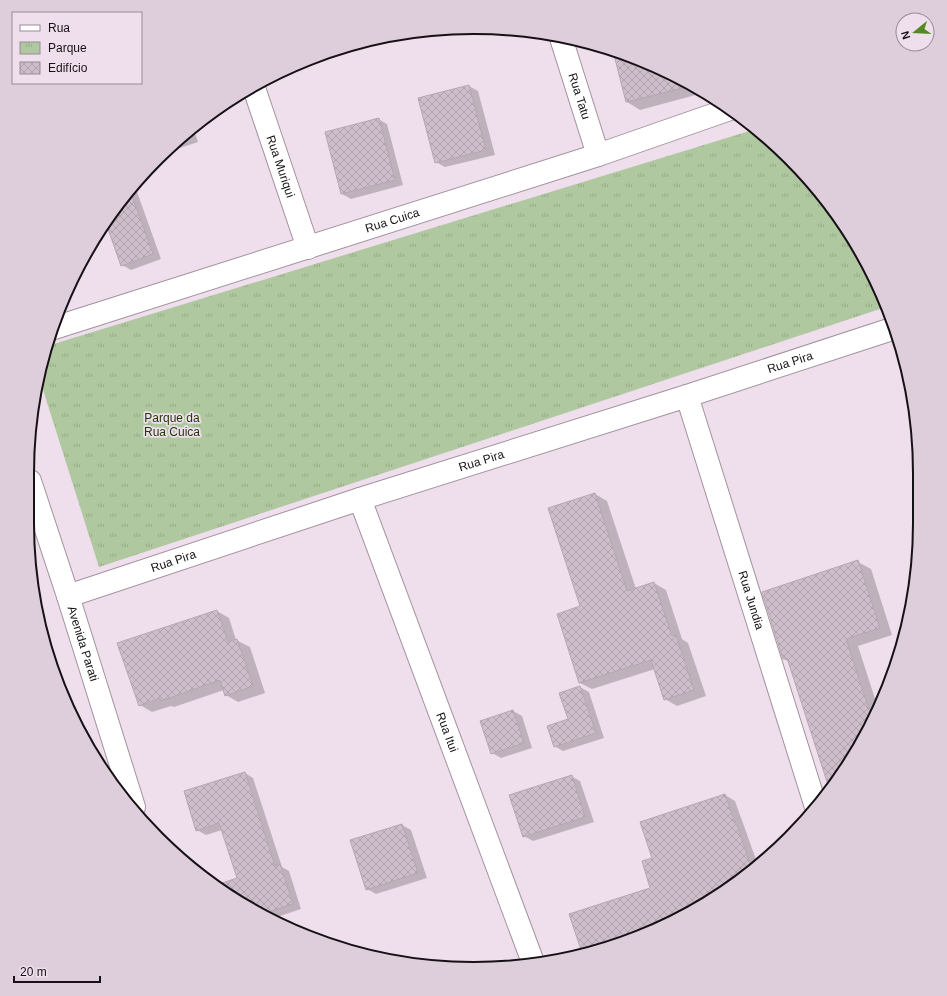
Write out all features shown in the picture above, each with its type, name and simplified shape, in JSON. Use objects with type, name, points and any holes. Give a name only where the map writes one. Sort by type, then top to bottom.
[{"type":"street","name":"Rua Tatu","points":[[563,43],[598,155]]},
{"type":"street","name":"Rua Muriqui","points":[[255,92],[308,248]]},
{"type":"street","name":"Rua Cuica","points":[[59,326],[598,155],[724,112]]},
{"type":"street","name":"Rua Pira","points":[[68,596],[360,499],[687,396],[889,330]]},
{"type":"street","name":"Rua Jundia","points":[[687,396],[814,799]]},
{"type":"street","name":"Avenida Parati","points":[[34,493],[131,798]]},
{"type":"street","name":"Rua Itui","points":[[360,499],[531,958]]},
{"type":"green space","name":"Parque da Rua Cuica","points":[[749,131],[784,163],[822,206],[839,229],[854,254],[868,279],[881,309],[99,567],[42,387],[54,344]]},
{"type":"building","points":[[614,57],[642,67],[684,88],[626,102]]},
{"type":"building","points":[[469,85],[486,150],[435,163],[418,98]]},
{"type":"building","points":[[379,118],[395,180],[341,194],[325,132]]},
{"type":"building","points":[[132,197],[153,254],[121,266],[108,229]]},
{"type":"building","points":[[595,493],[627,591],[654,582],[672,636],[676,635],[694,690],[664,700],[651,660],[579,683],[557,614],[580,606],[548,508]]},
{"type":"building","points":[[858,560],[880,628],[846,639],[870,713],[839,767],[827,783],[787,658],[783,659],[762,592]]},
{"type":"building","points":[[217,610],[228,642],[237,639],[253,686],[225,696],[220,680],[161,701],[160,698],[139,706],[117,643]]},
{"type":"building","points":[[580,686],[596,733],[554,747],[547,726],[568,719],[559,693]]},
{"type":"building","points":[[513,710],[524,743],[491,754],[480,721]]},
{"type":"building","points":[[245,772],[275,866],[280,864],[293,904],[269,911],[222,883],[237,878],[219,823],[196,831],[184,791]]},
{"type":"building","points":[[572,775],[585,817],[523,837],[509,795]]},
{"type":"building","points":[[725,794],[750,864],[718,888],[668,917],[615,939],[581,949],[569,914],[650,888],[642,861],[652,858],[640,822]]},
{"type":"building","points":[[402,824],[418,873],[366,890],[350,840]]}]
